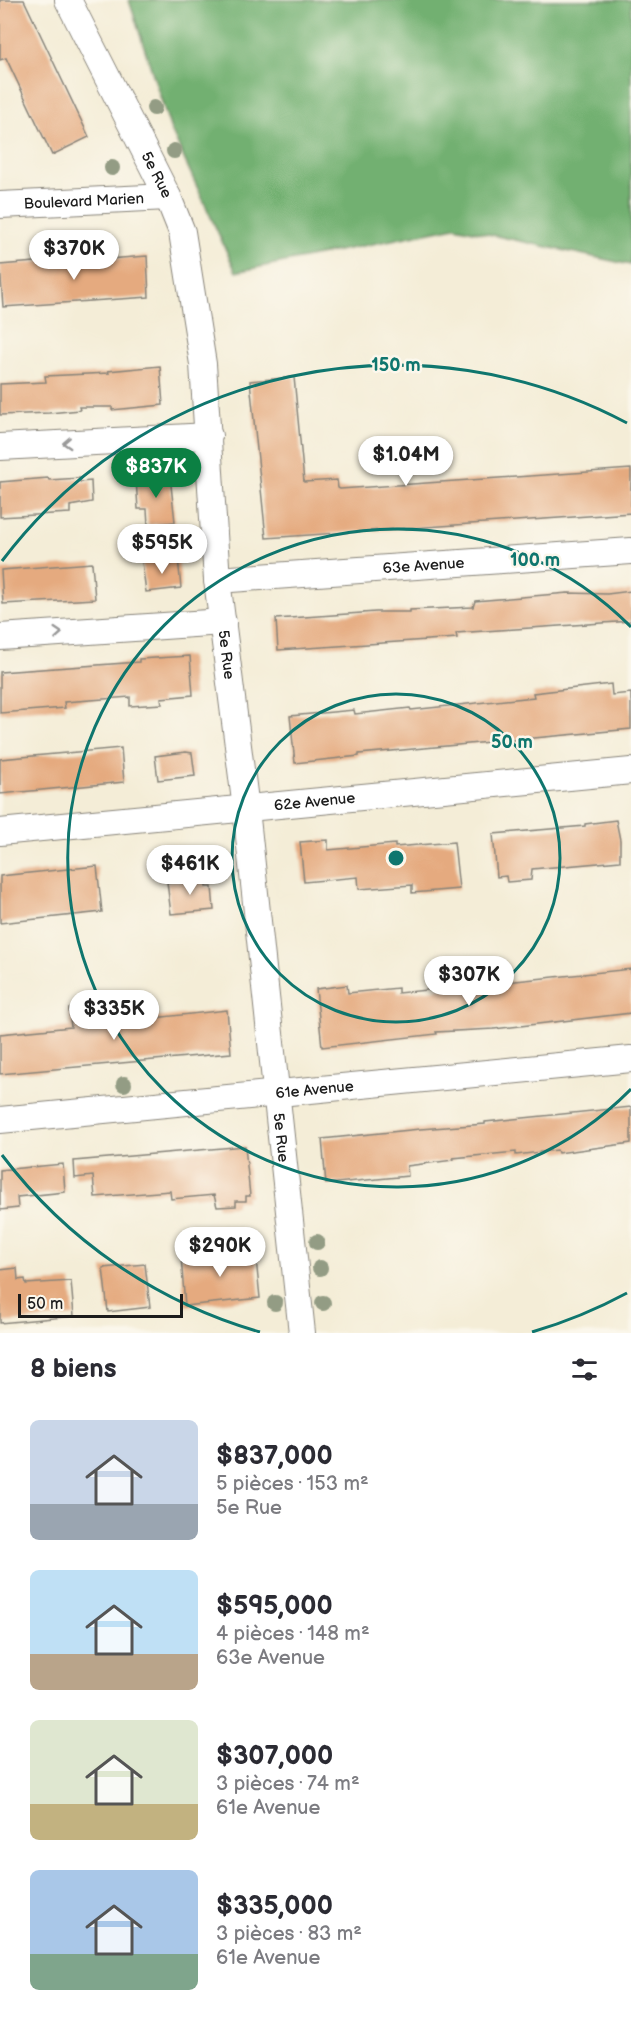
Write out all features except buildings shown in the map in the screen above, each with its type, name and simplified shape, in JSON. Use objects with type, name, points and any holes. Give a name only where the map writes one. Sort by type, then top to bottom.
[{"type":"street","name":"5e Rue","points":[[68,0],[168,197],[182,232],[203,364],[217,580],[246,809],[302,1333]]},
{"type":"street","name":"Boulevard Marien","points":[[0,206],[168,197]]},
{"type":"street","points":[[0,447],[209,436]]},
{"type":"street","name":"63e Avenue","points":[[217,580],[631,551]]},
{"type":"street","points":[[0,637],[223,622]]},
{"type":"street","name":"62e Avenue","points":[[0,832],[631,771]]},
{"type":"street","name":"61e Avenue","points":[[0,1120],[631,1059]]},
{"type":"green space","points":[[129,0],[631,0],[631,265],[455,227],[236,272],[171,130]]}]
